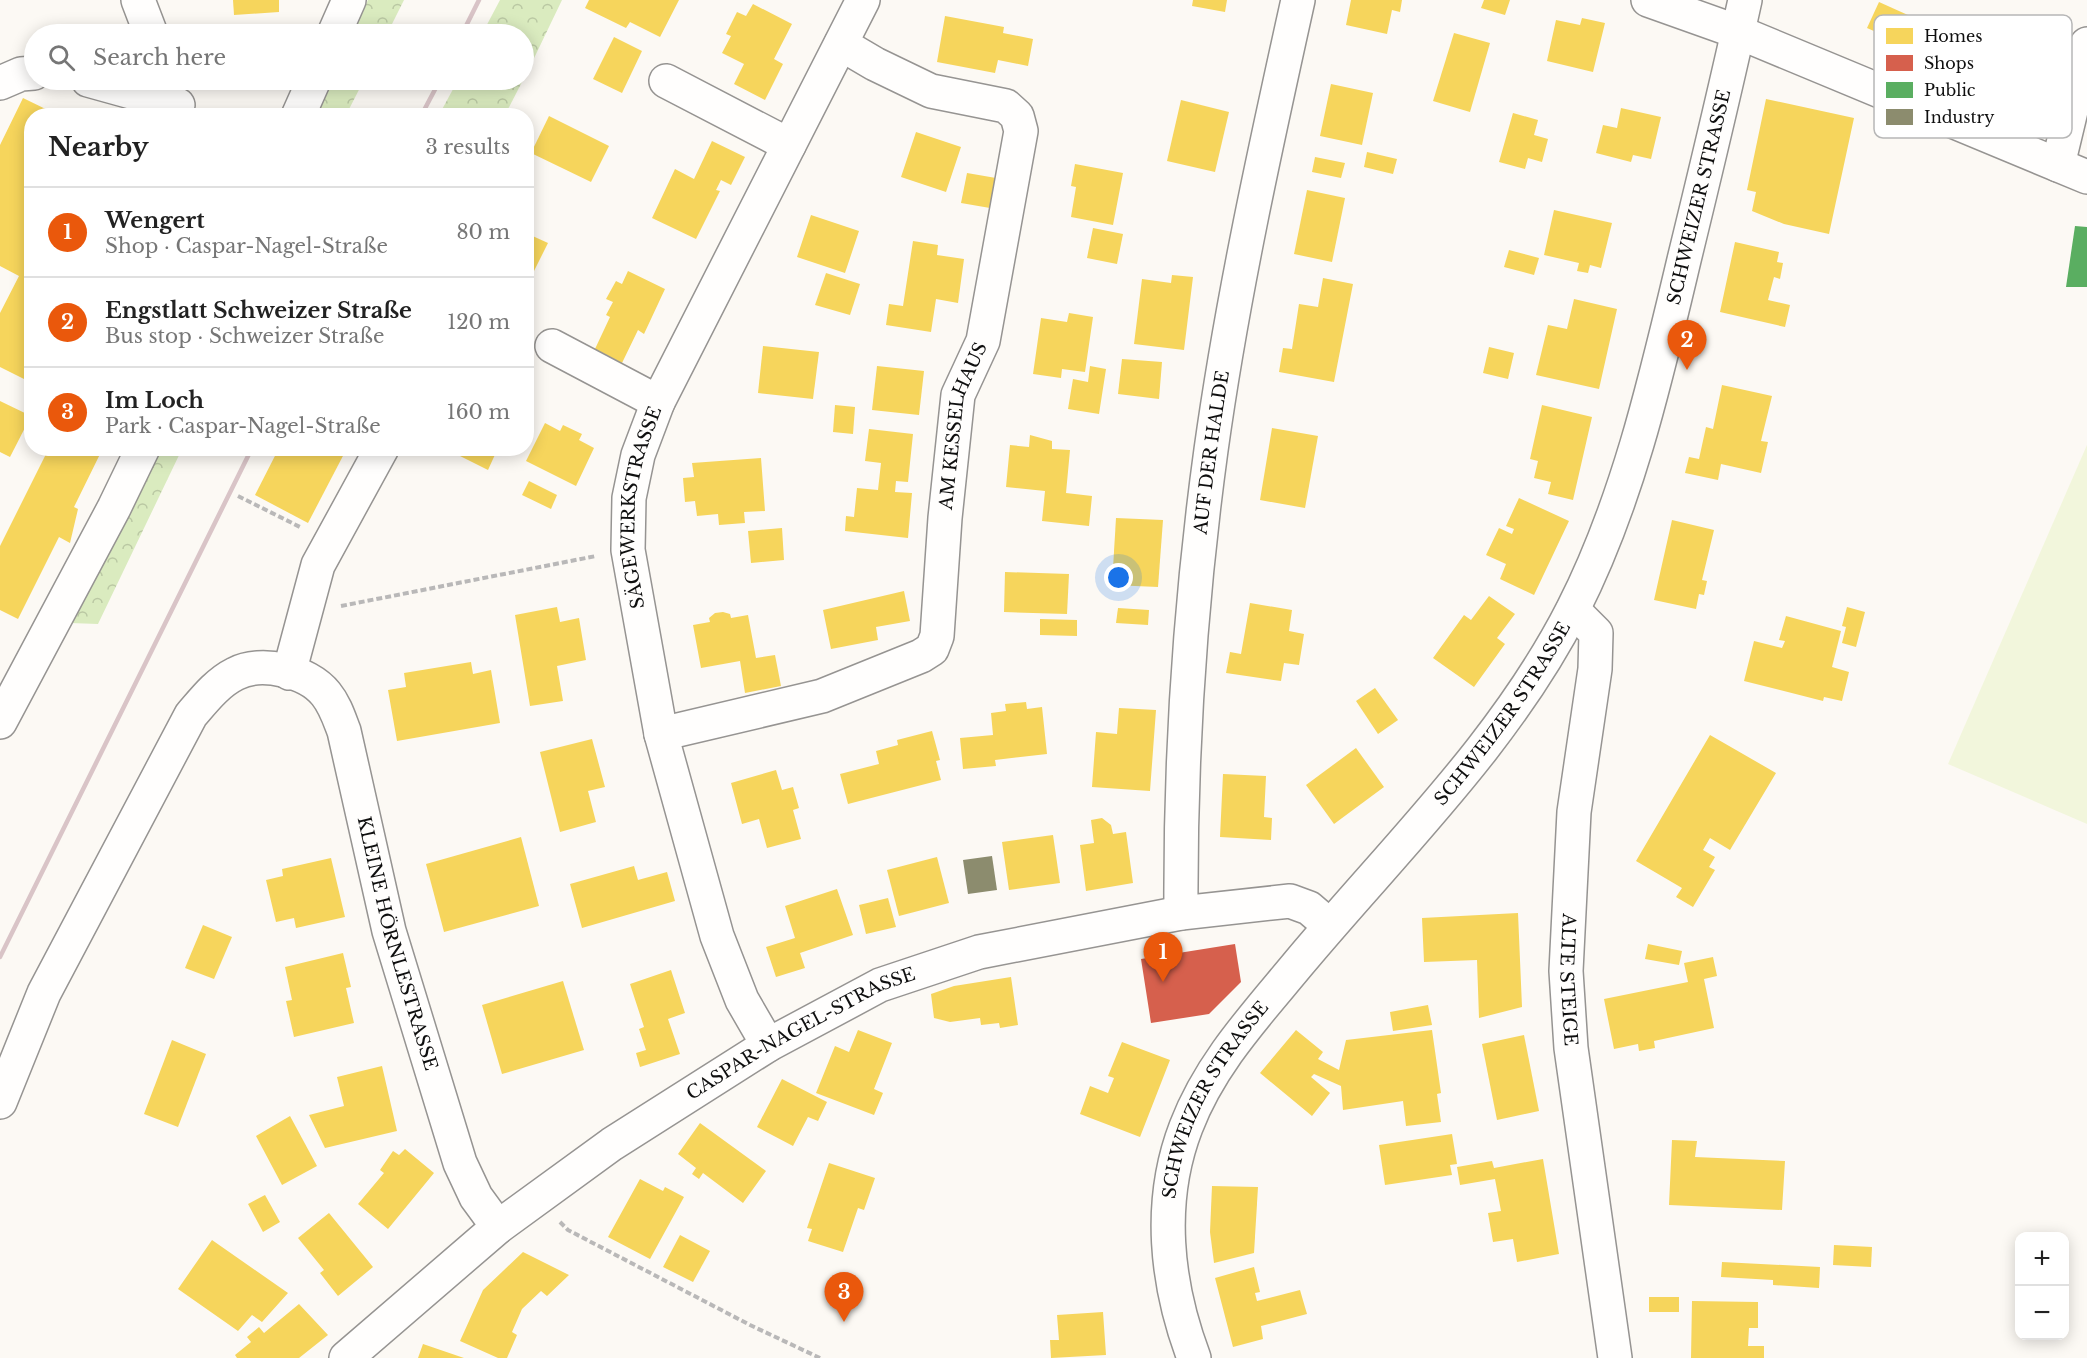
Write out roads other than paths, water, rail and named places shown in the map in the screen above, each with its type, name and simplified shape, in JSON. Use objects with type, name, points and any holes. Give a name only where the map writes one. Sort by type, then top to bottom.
[{"type":"street","points":[[138,0],[147,24]]},
{"type":"street","points":[[338,24],[349,0]]},
{"type":"street","name":"SÄGEWERKSTRASSE","points":[[768,1045],[742,1000],[717,936],[662,734],[628,550],[629,498],[636,465],[658,402],[863,0]]},
{"type":"street","name":"AUF DER HALDE","points":[[1181,913],[1186,699],[1211,451],[1249,222],[1298,0]]},
{"type":"street","points":[[1648,0],[1738,32],[1874,89]]},
{"type":"street","name":"SCHWEIZER STRASSE","points":[[1194,1358],[1176,1298],[1168,1256],[1167,1215],[1173,1167],[1186,1127],[1212,1070],[1330,926],[1395,855],[1478,754],[1535,674],[1573,610],[1608,532],[1661,360],[1745,0]]},
{"type":"street","name":"AM KESSELHAUS","points":[[662,734],[822,696],[921,656],[932,649],[937,636],[945,518],[958,395],[983,341],[1021,131],[1017,116],[1006,106],[931,91],[875,64],[841,44]]},
{"type":"street","points":[[1993,138],[2072,171],[2087,44]]},
{"type":"street","points":[[0,83],[24,74]]},
{"type":"street","points":[[666,81],[789,145]]},
{"type":"street","points":[[132,90],[177,100]]},
{"type":"street","points":[[302,108],[310,90]]},
{"type":"street","points":[[552,346],[658,402]]},
{"type":"street","points":[[0,722],[114,508],[139,456]]},
{"type":"street","points":[[289,673],[318,565],[378,456]]},
{"type":"street","name":"ALTE STEIGE","points":[[1573,610],[1596,633],[1595,669],[1574,812],[1567,982],[1571,1048],[1615,1358]]},
{"type":"street","name":"KLEINE HÖRNLESTRASSE","points":[[0,1102],[44,993],[191,715],[213,690],[236,673],[266,668],[289,673],[312,681],[326,693],[336,709],[344,731],[389,931],[460,1163],[476,1197],[498,1227]]},
{"type":"street","name":"CASPAR-NAGEL-STRASSE","points":[[346,1358],[498,1227],[621,1137],[768,1045],[880,985],[979,952],[1181,913],[1290,901],[1309,908],[1330,926]]},
{"type":"railway","points":[[467,24],[479,0]]},
{"type":"railway","points":[[425,108],[435,90]]},
{"type":"railway","points":[[0,957],[248,456]]},
{"type":"place","name":"Engstlatt Schweizer Straße","points":[[1687,370]]},
{"type":"place","name":"Wengert","points":[[1163,982]]},
{"type":"place","name":"Im Loch","points":[[844,1322]]}]
